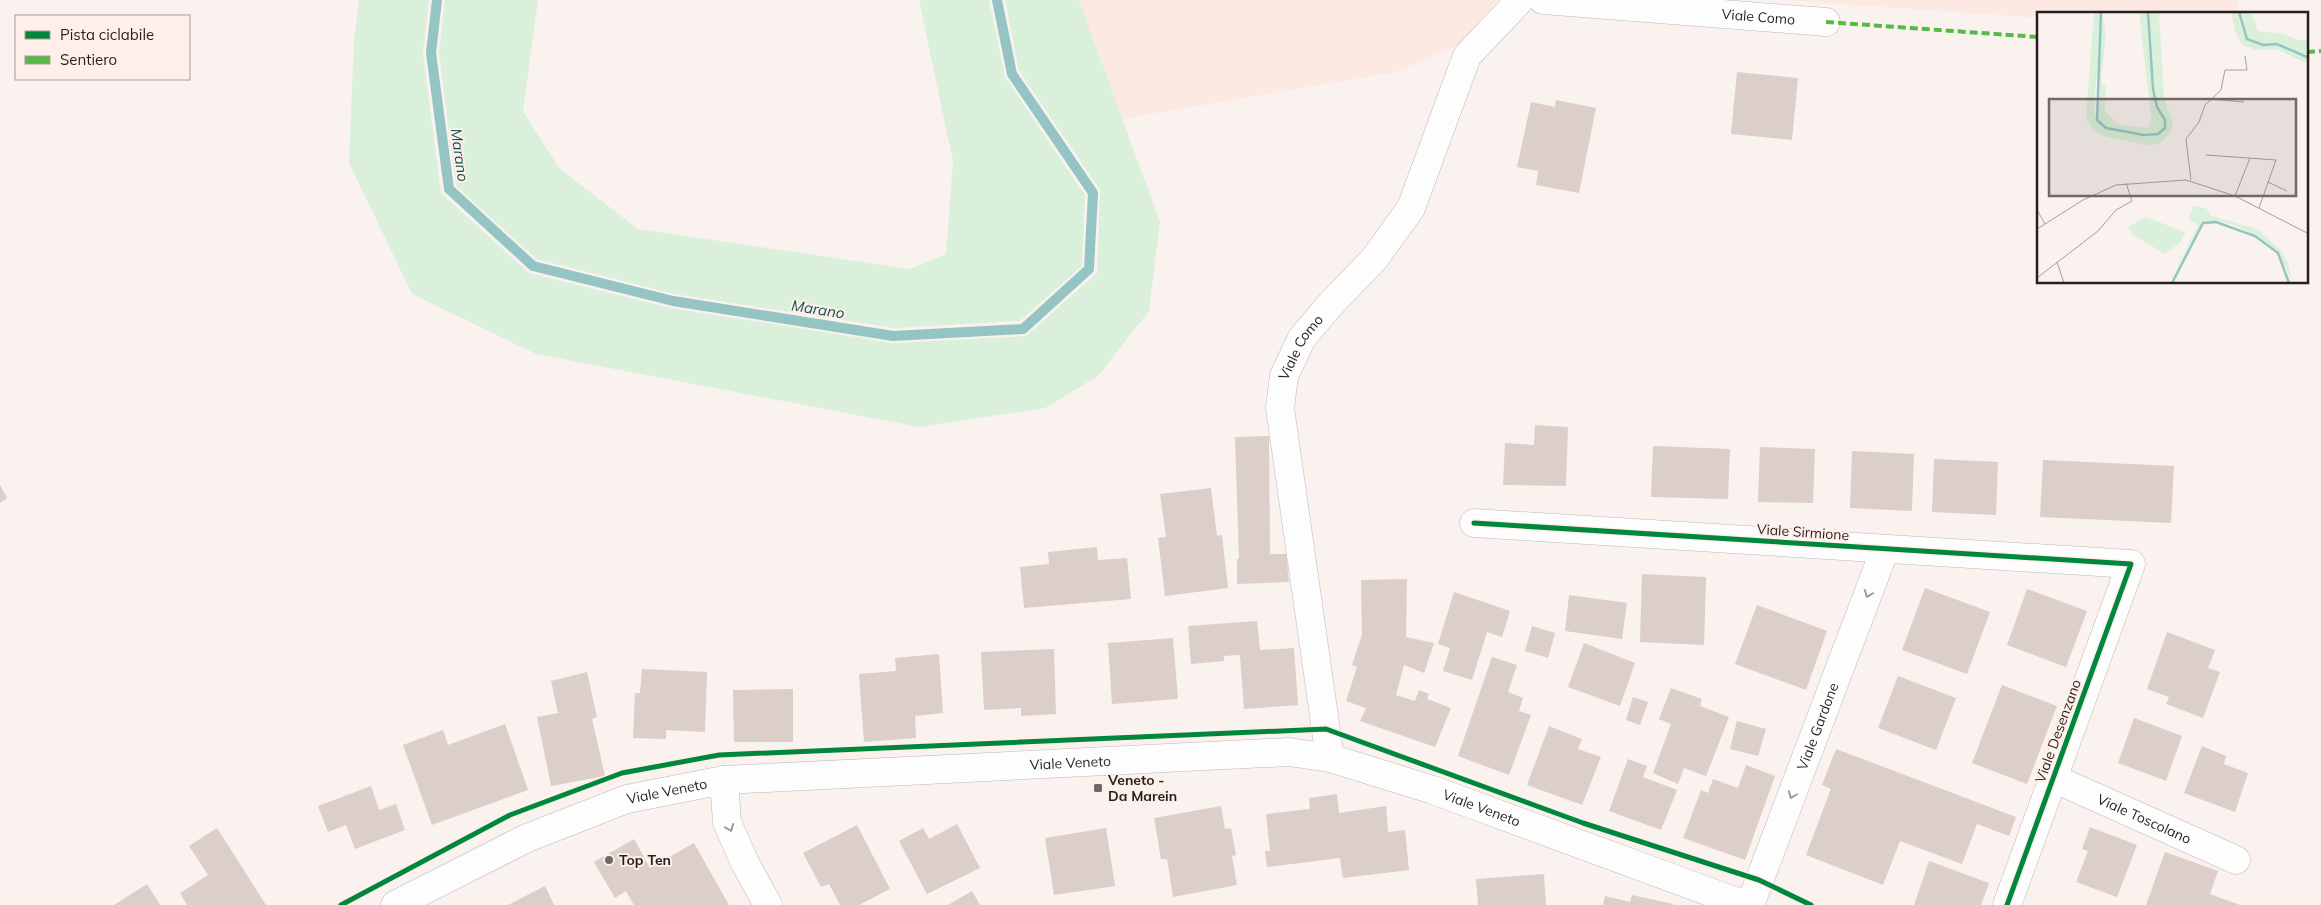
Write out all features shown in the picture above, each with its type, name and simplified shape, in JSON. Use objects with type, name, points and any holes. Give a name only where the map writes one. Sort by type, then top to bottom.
[{"type":"street","name":"Viale Como","points":[[1330,758],[1280,408],[1284,376],[1302,338],[1329,306],[1375,258],[1411,208],[1468,56],[1520,0]]},
{"type":"street","name":"Viale Como","points":[[1543,0],[1826,22]]},
{"type":"street","name":"Viale Sirmione","points":[[1474,522],[2131,564]]},
{"type":"street","name":"Viale Gardone","points":[[1750,905],[1885,548]]},
{"type":"street","name":"Viale Desenzano","points":[[2007,905],[2131,564]]},
{"type":"street","name":"Viale Veneto","points":[[395,905],[527,838],[626,799],[724,780],[1289,752],[1330,758],[1433,790],[1745,905]]},
{"type":"street","name":"Viale Toscolano","points":[[2053,778],[2236,860]]},
{"type":"street","points":[[724,780],[727,822],[745,863],[768,905]]},
{"type":"shaded area","points":[[1079,0],[1498,0],[1456,46],[1396,72],[1122,119]]},
{"type":"shaded area","points":[[1784,0],[2238,0],[2235,12],[2037,12],[2037,18]]},
{"type":"green space","points":[[359,0],[429,0],[423,54],[441,193],[529,273],[671,308],[893,343],[1026,336],[1097,273],[1100,190],[1019,71],[1005,0],[1079,0],[1160,222],[1149,311],[1098,376],[1045,408],[919,427],[536,354],[412,294],[349,163],[354,41]]},
{"type":"green space","points":[[445,0],[538,0],[523,112],[560,169],[638,229],[910,269],[946,254],[953,162],[919,0],[989,0],[1005,77],[1085,195],[1082,266],[1020,321],[894,328],[674,294],[536,259],[456,186],[439,53]]},
{"type":"building","points":[[1737,72],[1798,78],[1792,140],[1731,134]]},
{"type":"building","points":[[1556,100],[1596,108],[1579,193],[1536,185],[1538,171],[1517,167],[1531,102],[1555,107]]},
{"type":"building","points":[[1535,425],[1568,427],[1566,486],[1503,485],[1505,443],[1534,445]]},
{"type":"building","points":[[1269,436],[1270,554],[1286,554],[1289,582],[1237,584],[1237,559],[1239,559],[1235,437]]},
{"type":"building","points":[[1653,446],[1730,449],[1728,499],[1651,497]]},
{"type":"building","points":[[1760,447],[1815,449],[1813,503],[1758,502]]},
{"type":"building","points":[[1852,451],[1914,454],[1912,511],[1850,508]]},
{"type":"building","points":[[1934,459],[1998,462],[1996,515],[1932,512]]},
{"type":"building","points":[[2043,460],[2174,466],[2171,523],[2040,517]]},
{"type":"building","points":[[0,485],[7,498],[0,503]]},
{"type":"building","points":[[1211,488],[1217,536],[1222,535],[1228,588],[1165,596],[1158,538],[1166,537],[1160,494]]},
{"type":"building","points":[[1097,547],[1098,560],[1127,558],[1131,599],[1024,608],[1020,567],[1049,564],[1048,552]]},
{"type":"building","points":[[1642,574],[1706,577],[1704,645],[1640,642]]},
{"type":"building","points":[[1407,579],[1406,637],[1434,643],[1424,673],[1404,665],[1396,695],[1415,701],[1419,690],[1429,694],[1427,699],[1451,708],[1435,747],[1360,721],[1366,708],[1346,701],[1357,667],[1352,665],[1362,635],[1361,580]]},
{"type":"building","points":[[1925,588],[1990,612],[1967,674],[1902,650]]},
{"type":"building","points":[[2027,589],[2087,611],[2066,667],[2007,645]]},
{"type":"building","points":[[1454,592],[1510,611],[1502,637],[1487,632],[1472,680],[1443,671],[1450,648],[1438,644]]},
{"type":"building","points":[[1569,595],[1627,603],[1622,639],[1565,631]]},
{"type":"building","points":[[1757,605],[1827,631],[1806,690],[1735,664]]},
{"type":"building","points":[[1257,621],[1260,650],[1294,648],[1298,705],[1244,709],[1240,655],[1224,656],[1224,661],[1191,664],[1188,626]]},
{"type":"building","points":[[1532,626],[1555,633],[1548,658],[1525,651]]},
{"type":"building","points":[[2167,632],[2215,650],[2208,668],[2220,672],[2203,718],[2166,704],[2169,697],[2147,689]]},
{"type":"building","points":[[1173,638],[1178,699],[1112,704],[1108,643]]},
{"type":"building","points":[[1584,643],[1635,663],[1620,706],[1568,687]]},
{"type":"building","points":[[1054,649],[1056,714],[1021,716],[1021,708],[984,710],[981,652]]},
{"type":"building","points":[[939,654],[943,713],[915,716],[916,738],[864,742],[859,674],[896,671],[895,658]]},
{"type":"building","points":[[1492,657],[1517,665],[1508,692],[1523,698],[1519,711],[1531,715],[1509,775],[1458,756]]},
{"type":"building","points":[[642,669],[707,672],[705,732],[666,730],[666,739],[633,738],[635,693],[640,693]]},
{"type":"building","points":[[587,672],[597,717],[592,719],[605,776],[551,786],[537,717],[558,713],[551,681]]},
{"type":"building","points":[[1898,676],[1956,698],[1936,750],[1878,728]]},
{"type":"building","points":[[2002,685],[2057,706],[2027,784],[1972,763]]},
{"type":"building","points":[[1671,688],[1702,699],[1700,706],[1729,717],[1706,776],[1684,768],[1678,784],[1653,773],[1671,724],[1659,719]]},
{"type":"building","points":[[793,689],[793,742],[734,742],[733,690]]},
{"type":"building","points":[[1633,697],[1648,702],[1640,725],[1626,720]]},
{"type":"building","points":[[2134,718],[2182,736],[2166,781],[2118,763]]},
{"type":"building","points":[[1737,721],[1766,729],[1758,756],[1730,749]]},
{"type":"building","points":[[505,724],[528,790],[432,825],[403,745],[443,730],[448,745]]},
{"type":"building","points":[[1549,726],[1582,739],[1578,749],[1601,757],[1582,805],[1527,785]]},
{"type":"building","points":[[2202,746],[2226,756],[2224,764],[2248,773],[2235,812],[2184,793]]},
{"type":"building","points":[[1836,749],[2016,817],[2009,836],[1977,824],[1962,864],[1900,841],[1883,885],[1806,855],[1831,789],[1822,785]]},
{"type":"building","points":[[1628,759],[1647,766],[1643,777],[1677,790],[1661,830],[1609,811]]},
{"type":"building","points":[[1746,765],[1775,776],[1745,860],[1683,838],[1701,790],[1708,793],[1713,779],[1738,788]]},
{"type":"building","points":[[371,786],[379,810],[396,804],[405,830],[355,849],[346,825],[328,832],[318,806]]},
{"type":"building","points":[[1337,794],[1339,813],[1386,806],[1388,832],[1405,830],[1409,870],[1343,878],[1340,858],[1267,867],[1265,851],[1270,851],[1266,814],[1310,809],[1309,798]]},
{"type":"building","points":[[1221,806],[1225,829],[1231,828],[1236,855],[1232,856],[1237,885],[1173,897],[1167,859],[1161,859],[1154,818]]},
{"type":"building","points":[[957,824],[980,868],[927,894],[899,841],[923,828],[929,839]]},
{"type":"building","points":[[857,825],[890,889],[859,905],[840,905],[829,884],[821,887],[803,853]]},
{"type":"building","points":[[2090,827],[2137,845],[2117,897],[2076,882],[2088,851],[2082,849]]},
{"type":"building","points":[[217,828],[266,905],[187,905],[180,893],[208,875],[189,846]]},
{"type":"building","points":[[1106,828],[1115,886],[1054,895],[1045,838]]},
{"type":"building","points":[[634,839],[650,868],[694,843],[729,905],[634,905],[626,891],[615,898],[594,862]]},
{"type":"building","points":[[2165,852],[2218,871],[2210,894],[2240,905],[2146,905]]},
{"type":"building","points":[[1929,861],[1989,883],[1981,905],[1914,905]]},
{"type":"building","points":[[1544,874],[1546,905],[1478,905],[1476,879]]},
{"type":"building","points":[[147,884],[160,905],[114,905]]},
{"type":"building","points":[[545,886],[554,905],[508,905]]},
{"type":"building","points":[[972,891],[980,905],[948,905]]},
{"type":"building","points":[[1632,895],[1673,905],[1603,905],[1605,896],[1630,902]]},
{"type":"waterway","name":"Marano","points":[[437,0],[431,53],[449,189],[533,266],[673,301],[893,336],[1023,329],[1089,269],[1093,193],[1012,74],[997,0]]},
{"type":"marked path","points":[[1826,22],[2037,37]]},
{"type":"marked path","points":[[2308,52],[2321,51]]},
{"type":"cycle path","points":[[1474,523],[2131,564],[2007,905]]},
{"type":"cycle path","points":[[341,905],[510,815],[622,773],[719,755],[1326,729],[1583,823],[1759,880],[1811,905]]},
{"type":"place","name":"Veneto - Da Marein","points":[[1098,788]]},
{"type":"place","name":"Top Ten","points":[[609,860]]}]
